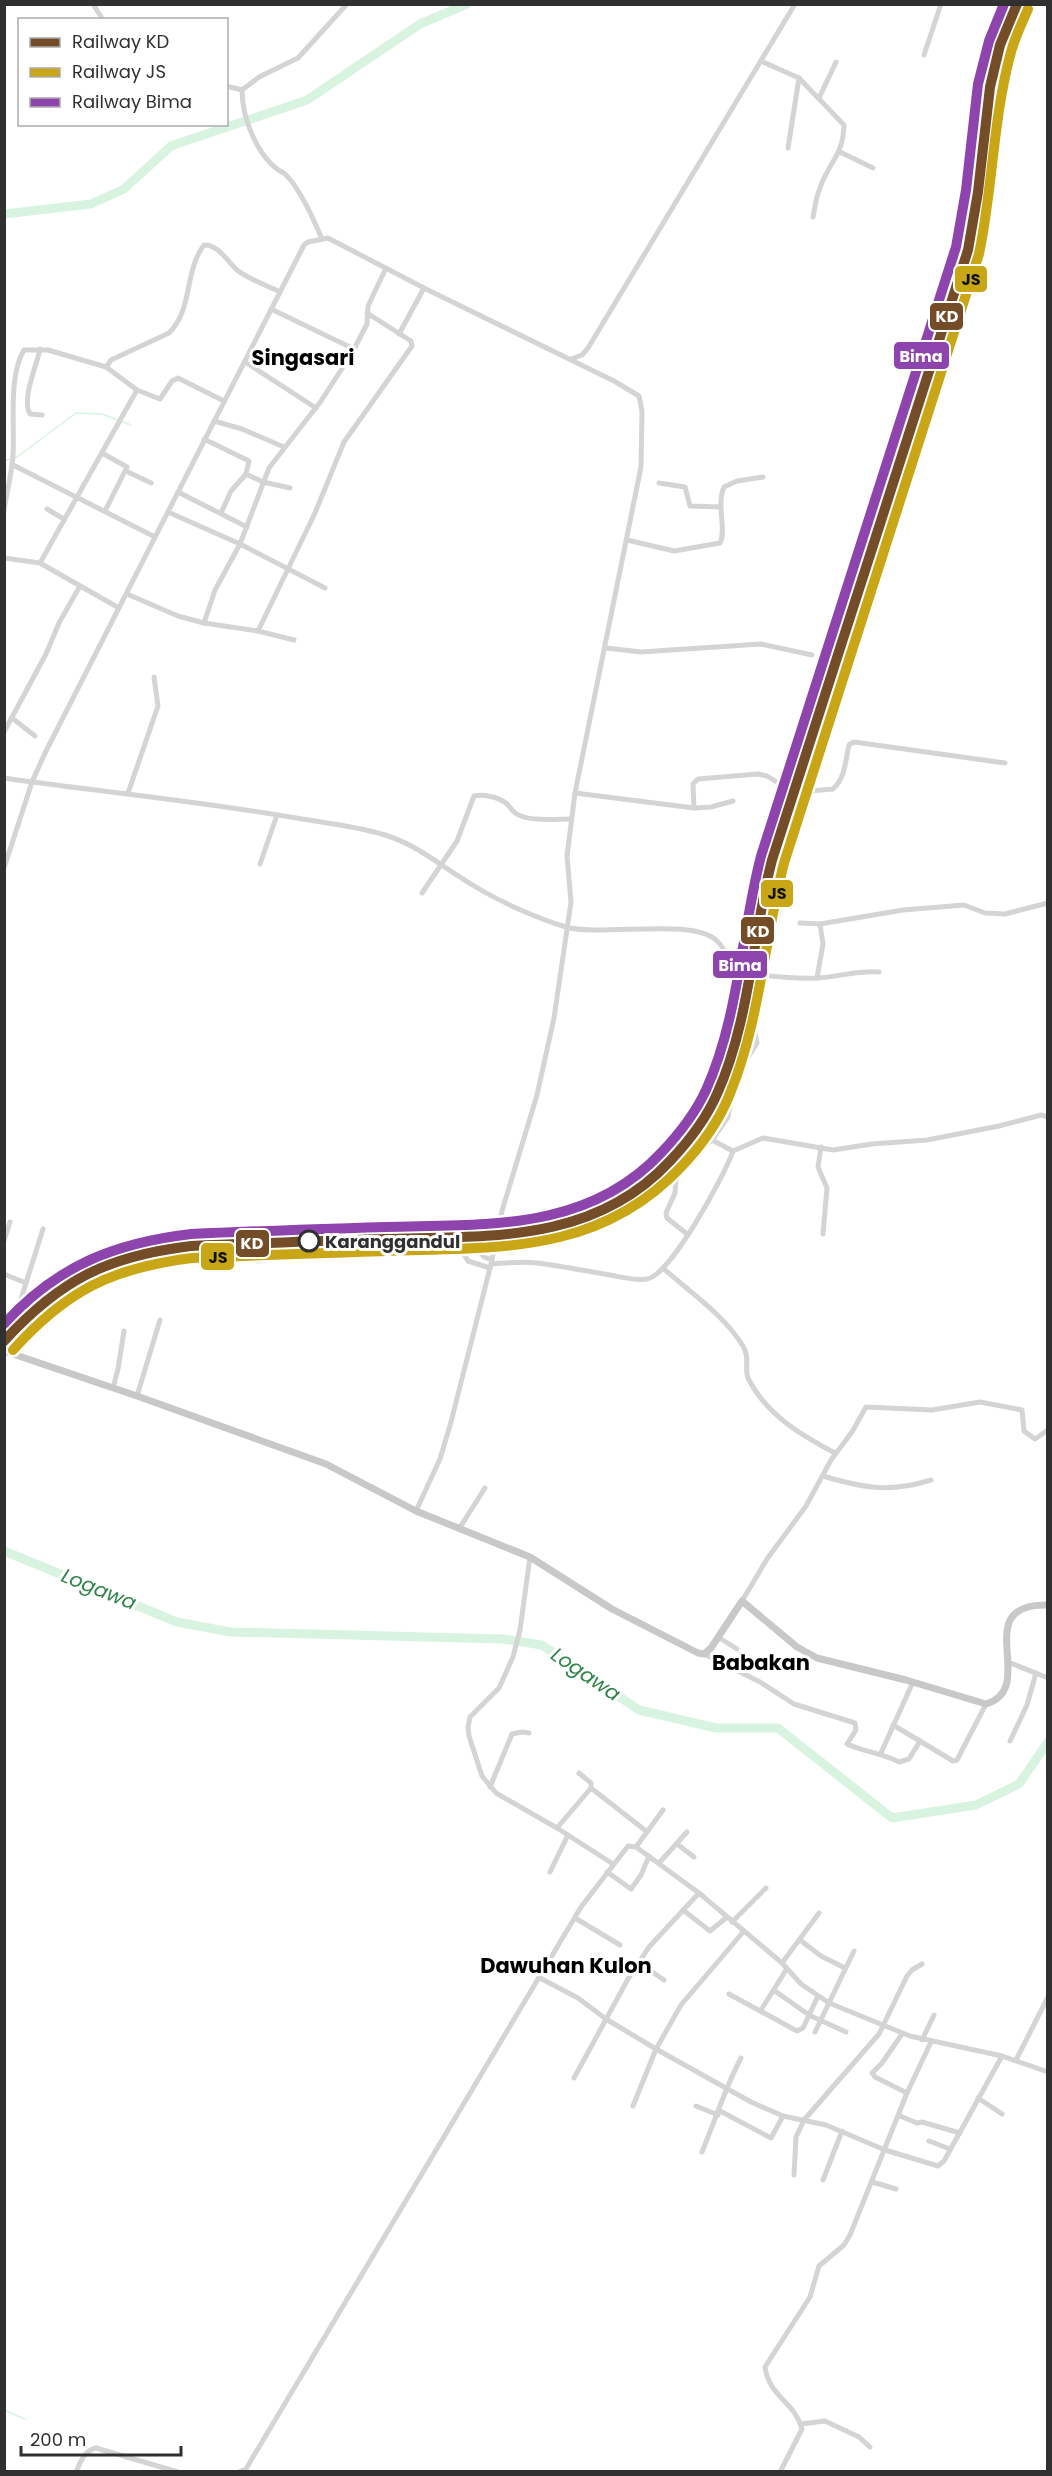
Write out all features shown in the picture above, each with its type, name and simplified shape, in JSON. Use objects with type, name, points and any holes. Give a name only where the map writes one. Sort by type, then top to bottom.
[{"type":"main road","points":[[4,1351],[310,1457],[416,1510],[530,1557],[612,1609],[698,1653],[704,1654],[742,1600],[809,1654],[986,1704],[997,1700],[1008,1677],[1007,1632],[1011,1616],[1020,1608],[1047,1605]]},
{"type":"street","points":[[93,4],[102,18]]},
{"type":"street","points":[[242,90],[259,77],[298,58],[347,4]]},
{"type":"street","points":[[570,359],[582,355],[588,348],[795,4]]},
{"type":"street","points":[[924,55],[941,4]]},
{"type":"street","points":[[761,61],[799,78],[844,125],[840,152],[820,188],[813,217]]},
{"type":"street","points":[[819,98],[836,62]]},
{"type":"street","points":[[788,148],[799,78]]},
{"type":"street","points":[[228,86],[242,90]]},
{"type":"street","points":[[242,90],[243,108],[253,135],[265,156],[276,169],[285,174],[295,189],[316,224],[322,239]]},
{"type":"street","points":[[840,152],[873,168]]},
{"type":"street","points":[[4,868],[32,782],[304,245],[328,238],[635,392],[641,399],[643,448],[641,467],[571,819],[567,856],[571,893],[554,1018],[537,1095],[502,1211],[491,1264],[443,1449],[416,1510]]},
{"type":"street","points":[[106,367],[111,360],[169,333],[182,313],[195,259],[204,245],[210,245],[238,270],[252,279],[280,292]]},
{"type":"street","points":[[204,623],[215,590],[240,544],[269,468],[335,382],[367,324],[371,298],[386,268]]},
{"type":"street","points":[[399,334],[424,288]]},
{"type":"street","points":[[271,309],[354,349]]},
{"type":"street","points":[[258,631],[315,513],[344,442],[412,346],[411,341],[367,313]]},
{"type":"street","points":[[40,349],[33,372],[27,408],[30,414],[42,415]]},
{"type":"street","points":[[4,510],[14,453],[14,392],[19,360],[24,350],[40,349],[106,367],[137,390],[160,399],[172,381],[178,378],[224,401]]},
{"type":"street","points":[[245,362],[316,408]]},
{"type":"street","points":[[40,563],[137,390]]},
{"type":"street","points":[[214,421],[242,429],[284,447]]},
{"type":"street","points":[[204,439],[249,461],[250,465],[246,474],[231,491],[221,513]]},
{"type":"street","points":[[102,453],[126,466],[126,471],[105,512]]},
{"type":"street","points":[[13,462],[155,537]]},
{"type":"street","points":[[126,471],[151,483]]},
{"type":"street","points":[[246,474],[263,482],[290,488]]},
{"type":"street","points":[[627,540],[674,551],[720,543],[723,536],[720,507],[722,490],[726,485],[763,477]]},
{"type":"street","points":[[659,483],[685,487],[690,506],[720,507]]},
{"type":"street","points":[[178,492],[247,527]]},
{"type":"street","points":[[46,509],[64,519]]},
{"type":"street","points":[[168,512],[240,544],[325,588]]},
{"type":"street","points":[[4,558],[40,563],[119,608]]},
{"type":"street","points":[[4,732],[46,654],[58,622],[81,586]]},
{"type":"street","points":[[127,594],[178,616],[294,640]]},
{"type":"street","points":[[606,648],[641,652],[761,644],[812,655]]},
{"type":"street","points":[[128,793],[158,706],[154,677]]},
{"type":"street","points":[[12,718],[35,736]]},
{"type":"street","points":[[799,792],[821,791],[836,786],[846,767],[850,744],[854,742],[1005,763]]},
{"type":"street","points":[[694,808],[693,784],[698,779],[758,774],[767,776],[786,788]]},
{"type":"street","points":[[4,778],[277,815],[385,835],[404,842],[489,894],[568,928],[661,929],[705,934],[713,938],[724,949],[734,978]]},
{"type":"street","points":[[575,793],[694,808],[711,807],[733,801]]},
{"type":"street","points":[[422,893],[461,833],[472,798],[477,795],[499,800],[508,805],[511,811],[525,818],[571,819]]},
{"type":"street","points":[[260,864],[277,815]]},
{"type":"street","points":[[800,923],[820,924],[903,910],[964,905],[985,913],[1005,914],[1047,903]]},
{"type":"street","points":[[687,1234],[667,1218],[666,1213],[675,1193],[676,1178],[682,1164],[712,1140],[728,1117],[735,1078],[757,1044],[750,1005],[770,949],[779,912]]},
{"type":"street","points":[[817,978],[823,944],[820,924]]},
{"type":"street","points":[[760,975],[817,978],[858,972],[879,972]]},
{"type":"street","points":[[299,1245],[409,1243],[454,1238],[460,1244],[468,1261],[481,1267],[491,1264],[533,1262],[643,1279],[656,1276],[664,1269],[723,1177],[733,1151],[757,1140],[769,1138],[833,1150],[872,1144],[927,1140],[1041,1115],[1047,1118]]},
{"type":"street","points":[[712,1140],[733,1151]]},
{"type":"street","points":[[821,1147],[818,1167],[827,1188],[823,1234]]},
{"type":"street","points":[[4,1241],[10,1222]]},
{"type":"street","points":[[4,1321],[18,1309],[43,1229]]},
{"type":"street","points":[[460,1244],[474,1245],[491,1264]]},
{"type":"street","points":[[664,1269],[717,1314],[742,1345],[748,1356],[747,1378],[764,1403],[780,1419],[835,1453]]},
{"type":"street","points":[[4,1274],[26,1283]]},
{"type":"street","points":[[137,1396],[160,1320]]},
{"type":"street","points":[[113,1388],[124,1331]]},
{"type":"street","points":[[742,1600],[767,1558],[806,1506],[835,1453],[852,1432],[866,1407],[932,1410],[980,1402],[1022,1410],[1024,1431],[1035,1439],[1047,1430]]},
{"type":"street","points":[[823,1476],[876,1489],[906,1486],[931,1480]]},
{"type":"street","points":[[459,1529],[485,1488]]},
{"type":"street","points":[[530,1557],[520,1630],[513,1657],[499,1688],[474,1711],[468,1722],[469,1736],[480,1771],[490,1787],[504,1798],[613,1864]]},
{"type":"street","points":[[718,1637],[737,1649]]},
{"type":"street","points":[[704,1654],[760,1682],[794,1704],[855,1722],[856,1730],[847,1744],[867,1752],[882,1753],[899,1762],[906,1761],[920,1741]]},
{"type":"street","points":[[1008,1662],[1047,1678]]},
{"type":"street","points":[[1010,1742],[1027,1705],[1036,1673]]},
{"type":"street","points":[[882,1753],[913,1682]]},
{"type":"street","points":[[893,1725],[953,1761],[957,1760],[986,1704]]},
{"type":"street","points":[[490,1787],[512,1734],[529,1733]]},
{"type":"street","points":[[557,1828],[591,1788],[591,1782],[579,1773]]},
{"type":"street","points":[[591,1788],[646,1831]]},
{"type":"street","points":[[636,1847],[663,1810]]},
{"type":"street","points":[[659,1863],[687,1832]]},
{"type":"street","points":[[550,1872],[568,1835]]},
{"type":"street","points":[[677,1844],[694,1857]]},
{"type":"street","points":[[239,2472],[246,2469],[261,2445],[575,1918],[627,1846],[636,1847],[699,1893],[782,1963],[786,1970],[829,2003],[902,2034],[1002,2056],[1047,2072]]},
{"type":"street","points":[[607,1872],[631,1889],[641,1875],[649,1856]]},
{"type":"street","points":[[732,1922],[765,1888]]},
{"type":"street","points":[[574,2078],[628,1979],[656,1938],[699,1893]]},
{"type":"street","points":[[683,1910],[710,1930],[727,1917]]},
{"type":"street","points":[[782,1963],[819,1913]]},
{"type":"street","points":[[575,1918],[620,1945]]},
{"type":"street","points":[[633,2106],[656,2049],[681,2005],[744,1931]]},
{"type":"street","points":[[800,1940],[821,1956],[845,1968]]},
{"type":"street","points":[[815,2032],[854,1951]]},
{"type":"street","points":[[639,1963],[664,1980]]},
{"type":"street","points":[[794,2175],[796,2137],[804,2120],[821,2103],[884,2027],[903,1983],[912,1970],[922,1964]]},
{"type":"street","points":[[761,2010],[775,1991],[786,1970]]},
{"type":"street","points":[[540,1978],[578,1998],[606,2019],[656,2049],[726,2088],[783,2116],[842,2132],[885,2150],[938,2166],[944,2161],[1002,2056]]},
{"type":"street","points":[[775,1991],[809,2015],[846,2032]]},
{"type":"street","points":[[729,1994],[797,2031],[803,2028],[818,1996]]},
{"type":"street","points":[[1016,2060],[1047,1997]]},
{"type":"street","points":[[922,2040],[934,2015]]},
{"type":"street","points":[[902,2034],[882,2063],[872,2073],[875,2077],[908,2093]]},
{"type":"street","points":[[780,2472],[800,2436],[801,2424],[794,2410],[770,2387],[765,2367],[810,2297],[819,2266],[844,2245],[850,2235],[931,2042]]},
{"type":"street","points":[[702,2152],[719,2113],[726,2088],[741,2058]]},
{"type":"street","points":[[978,2098],[1002,2114]]},
{"type":"street","points":[[696,2106],[719,2113],[771,2138],[783,2116]]},
{"type":"street","points":[[900,2116],[917,2123],[922,2122],[960,2133]]},
{"type":"street","points":[[823,2181],[842,2132]]},
{"type":"street","points":[[929,2141],[950,2150]]},
{"type":"street","points":[[872,2182],[896,2189]]},
{"type":"street","points":[[801,2424],[825,2421],[859,2437],[870,2447]]},
{"type":"street","points":[[76,2472],[84,2455],[96,2448],[178,2472]]},
{"type":"waterway","points":[[4,214],[91,204],[124,189],[171,146],[307,100],[420,24],[467,4]]},
{"type":"waterway","points":[[4,461],[17,457],[76,413],[102,414],[131,425]]},
{"type":"waterway","name":"Logawa","points":[[4,1551],[177,1622],[230,1632],[503,1639],[542,1645],[639,1710],[716,1728],[778,1728],[892,1818],[976,1805],[1019,1784],[1048,1742]]},
{"type":"waterway","points":[[4,2410],[25,2419]]},
{"type":"tunnel","points":[[786,788],[799,792]]},
{"type":"rail line","name":"Bima","points":[[4,1324],[24,1304],[66,1272],[112,1251],[137,1244],[191,1234],[460,1225],[533,1218],[568,1210],[601,1197],[632,1179],[674,1139],[702,1099],[717,1062],[733,1004],[761,856],[956,247],[966,190],[978,84],[989,41],[1004,4]]},
{"type":"rail line","name":"KD","points":[[4,1341],[46,1301],[66,1286],[110,1264],[161,1250],[191,1246],[502,1235],[538,1230],[574,1221],[608,1207],[640,1188],[670,1161],[690,1138],[713,1103],[728,1066],[744,1008],[772,860],[968,250],[978,192],[990,87],[1000,45],[1017,4]]},
{"type":"rail line","name":"JS","points":[[13,1350],[33,1329],[72,1297],[114,1276],[164,1262],[192,1258],[467,1249],[544,1240],[580,1231],[616,1217],[649,1196],[681,1167],[702,1143],[725,1106],[739,1068],[755,1010],[784,863],[979,254],[1000,102],[1014,41],[1028,9]]},
{"type":"place","name":"Karanggandul","points":[[309,1241]]},
{"type":"district","name":"Singasari","points":[[303,357]]},
{"type":"district","name":"Babakan","points":[[761,1662]]},
{"type":"district","name":"Dawuhan Kulon","points":[[566,1965]]}]
